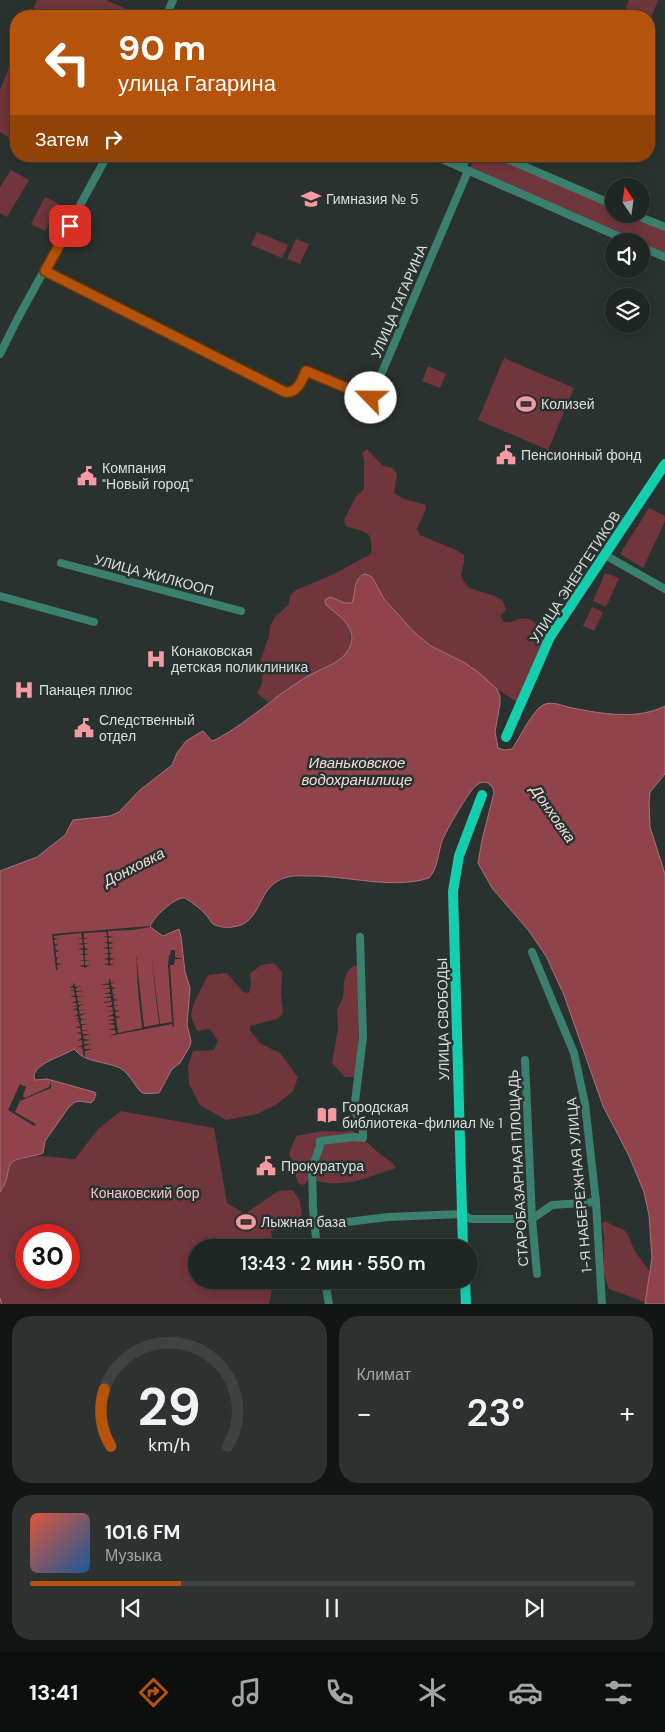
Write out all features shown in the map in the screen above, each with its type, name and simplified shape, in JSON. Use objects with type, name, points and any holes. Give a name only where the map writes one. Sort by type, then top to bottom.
[{"type":"main road","name":"УЛИЦА ЭНЕРГЕТИКОВ","points":[[506,737],[550,637],[665,464]]},
{"type":"main road","name":"УЛИЦА СВОБОДЫ","points":[[463,1239],[454,891],[460,856],[482,795]]},
{"type":"main road","points":[[465,1289],[466,1304]]},
{"type":"street","points":[[0,354],[104,162]]},
{"type":"street","points":[[448,162],[611,233]]},
{"type":"street","points":[[465,170],[466,162]]},
{"type":"street","points":[[514,162],[605,201]]},
{"type":"street","name":"УЛИЦА ГАГАРИНА","points":[[45,271],[285,392],[290,393],[294,390],[306,371],[371,398],[465,170]]},
{"type":"street","points":[[650,221],[665,227]]},
{"type":"street","points":[[650,251],[665,257]]},
{"type":"street","points":[[605,555],[665,588]]},
{"type":"street","name":"УЛИЦА ЖИЛКООП","points":[[61,563],[241,611]]},
{"type":"street","points":[[0,596],[94,622]]},
{"type":"street","points":[[315,1239],[312,1168],[320,1141],[354,1137],[363,1138],[363,1126],[354,1110],[363,1037],[360,937]]},
{"type":"street","name":"1-Я НАБЕРЕЖНАЯ УЛИЦА","points":[[532,952],[574,1053],[586,1104],[596,1202],[602,1304]]},
{"type":"street","name":"СТАРОБАЗАРНАЯ ПЛОЩАДЬ","points":[[525,1060],[532,1220],[537,1274]]},
{"type":"street","points":[[314,1226],[388,1218],[462,1214],[471,1219],[532,1220],[552,1205],[596,1202]]},
{"type":"street","points":[[326,1289],[329,1304]]},
{"type":"green space","points":[[37,0],[106,0],[128,10],[33,10]]},
{"type":"green space","points":[[629,0],[658,0],[654,10],[625,10]]},
{"type":"green space","points":[[10,65],[10,138],[0,132],[0,90]]},
{"type":"green space","points":[[472,162],[505,162],[605,205],[605,223],[647,223],[665,231],[665,253],[650,247],[650,233],[619,233],[470,168]]},
{"type":"green space","points":[[11,170],[29,180],[7,217],[0,213],[0,187]]},
{"type":"green space","points":[[45,197],[59,204],[45,231],[31,224]]},
{"type":"green space","points":[[257,232],[288,245],[282,258],[251,245]]},
{"type":"green space","points":[[296,239],[309,244],[300,264],[287,259]]},
{"type":"green space","name":"Колизей","points":[[504,358],[574,388],[548,450],[478,420]]},
{"type":"green space","points":[[428,366],[446,374],[440,388],[422,381]]},
{"type":"green space","points":[[367,449],[383,466],[393,468],[397,474],[394,493],[404,499],[426,505],[417,529],[420,535],[464,555],[461,574],[462,579],[469,588],[495,596],[503,601],[506,610],[500,616],[504,622],[525,619],[537,624],[540,628],[543,642],[517,702],[497,689],[465,663],[431,646],[416,634],[384,599],[372,577],[365,574],[357,578],[352,603],[345,603],[330,597],[325,600],[326,605],[347,622],[351,643],[346,655],[336,663],[268,702],[257,693],[262,680],[262,675],[258,668],[269,636],[270,626],[275,617],[289,604],[290,596],[296,590],[332,575],[371,554],[370,536],[346,526],[344,520],[355,498],[364,489],[364,460],[362,453]]},
{"type":"green space","points":[[649,508],[665,516],[665,521],[643,568],[620,554]]},
{"type":"green space","points":[[605,573],[619,578],[606,607],[593,601]]},
{"type":"green space","points":[[592,607],[603,612],[594,631],[583,626]]},
{"type":"green space","points":[[274,963],[282,972],[281,994],[283,1013],[277,1019],[250,1026],[250,1031],[261,1044],[280,1053],[298,1077],[293,1091],[276,1105],[257,1114],[226,1120],[200,1105],[189,1084],[188,1066],[193,1051],[214,1050],[218,1041],[210,1029],[197,1031],[191,1017],[193,1005],[208,975],[227,973],[243,992],[249,993],[251,984],[250,974],[261,965]]},
{"type":"green space","points":[[355,965],[359,967],[356,1077],[345,1077],[332,1063],[338,1029],[337,1010],[343,998],[347,972]]},
{"type":"green space","name":"Конаковский бор","points":[[121,1111],[214,1128],[227,1203],[245,1214],[278,1191],[293,1190],[300,1201],[302,1215],[290,1225],[271,1231],[272,1239],[188,1239],[188,1289],[272,1289],[269,1304],[0,1304],[0,1192],[6,1180],[10,1164],[33,1156],[75,1159],[99,1128]]},
{"type":"green space","points":[[351,1130],[396,1168],[344,1183],[322,1182],[309,1179],[304,1185],[298,1183],[289,1154],[296,1136],[323,1131],[344,1132]]},
{"type":"green space","points":[[606,1221],[626,1232],[633,1248],[651,1274],[645,1302],[609,1289],[604,1273],[602,1223]]},
{"type":"water","name":"Иваньковское водохранилище","points":[[365,574],[372,577],[384,599],[416,634],[431,646],[465,663],[497,689],[500,696],[495,732],[498,748],[504,750],[512,749],[526,725],[543,705],[554,703],[596,712],[620,714],[643,713],[665,706],[665,774],[650,792],[649,801],[650,827],[665,874],[665,1304],[645,1304],[652,1258],[649,1215],[644,1192],[629,1156],[603,1106],[564,995],[546,956],[529,931],[492,888],[478,863],[494,793],[493,788],[488,783],[479,783],[473,788],[458,811],[442,841],[436,865],[429,878],[399,883],[322,876],[290,876],[277,881],[270,887],[250,919],[242,925],[230,927],[220,927],[213,924],[201,910],[185,898],[176,900],[165,908],[155,918],[150,927],[163,936],[179,929],[185,972],[190,988],[187,1025],[191,1041],[190,1046],[180,1063],[172,1069],[159,1093],[141,1092],[124,1070],[84,1057],[74,1049],[42,1065],[34,1075],[35,1080],[47,1079],[94,1092],[96,1093],[94,1100],[91,1103],[75,1102],[69,1107],[45,1141],[43,1153],[12,1162],[0,1192],[0,871],[37,857],[65,835],[73,820],[110,816],[119,812],[140,790],[172,765],[177,753],[186,741],[203,731],[212,741],[215,740],[242,724],[292,686],[334,663],[346,654],[351,644],[351,631],[344,621],[326,605],[325,600],[330,597],[345,603],[352,603],[358,578]]},
{"type":"pier","points":[[150,926],[133,930],[108,931],[108,936],[113,937],[108,938],[109,942],[114,943],[109,944],[109,947],[114,948],[109,949],[110,953],[114,954],[110,954],[110,958],[115,959],[110,960],[110,964],[115,964],[110,966],[104,964],[109,963],[108,960],[104,959],[108,958],[108,954],[103,954],[108,953],[108,949],[103,948],[108,947],[107,943],[103,943],[107,942],[107,937],[102,937],[107,936],[106,932],[84,933],[84,938],[89,939],[84,939],[84,943],[89,944],[84,944],[85,948],[89,949],[85,950],[85,954],[90,955],[85,955],[85,960],[90,961],[85,961],[85,965],[90,966],[86,967],[86,969],[79,966],[84,965],[84,961],[79,961],[84,960],[83,955],[79,955],[83,954],[83,950],[78,949],[83,948],[83,945],[78,944],[83,943],[82,939],[77,939],[82,938],[81,933],[54,936],[54,938],[58,939],[54,940],[55,944],[59,945],[55,946],[56,950],[60,951],[56,952],[56,957],[60,958],[57,958],[57,963],[62,964],[57,965],[58,970],[56,970],[52,934]]},
{"type":"pier","points":[[171,950],[175,950],[175,957],[183,959],[175,959],[174,965],[170,965],[174,1027],[172,1024],[109,1036],[116,1033],[115,1030],[108,1030],[115,1028],[114,1025],[107,1024],[114,1023],[114,1021],[107,1020],[114,1019],[113,1016],[106,1017],[113,1014],[113,1011],[106,1012],[113,1010],[112,1007],[105,1007],[112,1005],[112,1002],[104,1003],[111,1001],[111,998],[103,998],[111,996],[110,994],[103,994],[110,992],[110,989],[102,989],[109,988],[109,985],[101,985],[109,983],[109,979],[111,983],[115,982],[111,984],[112,987],[116,988],[112,989],[113,994],[117,994],[113,995],[114,999],[118,1000],[114,1001],[114,1005],[119,1005],[114,1006],[115,1010],[120,1011],[115,1012],[116,1016],[121,1017],[116,1018],[118,1033],[142,1028],[136,953],[144,1027],[159,1024],[151,952],[160,1024],[172,1022],[168,965]]},
{"type":"pier","points":[[74,983],[76,987],[83,986],[76,988],[76,991],[84,991],[76,992],[77,996],[85,996],[77,997],[78,1001],[85,1001],[78,1002],[78,1005],[86,1004],[79,1006],[79,1010],[87,1009],[79,1011],[80,1014],[87,1013],[80,1016],[81,1019],[88,1019],[81,1020],[81,1024],[89,1024],[82,1025],[82,1030],[90,1030],[82,1031],[83,1034],[90,1034],[83,1036],[84,1039],[91,1040],[84,1041],[84,1044],[92,1044],[84,1046],[85,1049],[92,1049],[85,1051],[85,1057],[82,1047],[78,1047],[82,1045],[82,1040],[77,1041],[81,1038],[81,1034],[76,1033],[81,1032],[80,1028],[75,1028],[80,1026],[79,1022],[74,1022],[79,1021],[78,1019],[74,1020],[78,1016],[73,1017],[78,1014],[77,1010],[72,1010],[77,1008],[77,1006],[72,1007],[77,1005],[72,1003],[76,1001],[75,997],[70,997],[75,995],[74,991],[69,991],[74,990],[74,988],[69,988]]},
{"type":"pier","points":[[51,1081],[51,1088],[20,1101],[15,1112],[36,1124],[34,1126],[8,1110],[20,1084],[26,1087],[23,1096],[25,1098],[49,1087]]},
{"type":"waterway","points":[[0,1298],[2,1304]]},
{"type":"place","name":"Гимназия № 5","points":[[311,199]]},
{"type":"place","name":"Колизей","points":[[526,404]]},
{"type":"place","name":"Пенсионный фонд","points":[[506,455]]},
{"type":"place","name":"Компания \"Новый город\"","points":[[87,476]]},
{"type":"place","name":"Конаковская детская поликлиника","points":[[156,659]]},
{"type":"place","name":"Панацея плюс","points":[[24,690]]},
{"type":"place","name":"Следственный отдел","points":[[84,728]]},
{"type":"place","name":"Городская библиотека-филиал № 1","points":[[327,1115]]},
{"type":"place","name":"Прокуратура","points":[[266,1166]]},
{"type":"place","name":"Лыжная база","points":[[246,1222]]},
{"type":"route","points":[[70,226],[45,271],[285,392],[290,393],[300,384],[306,371],[371,398]]},
{"type":"water label","name":"Донховка","points":[[553,814]]},
{"type":"water label","name":"Донховка","points":[[134,867]]}]
